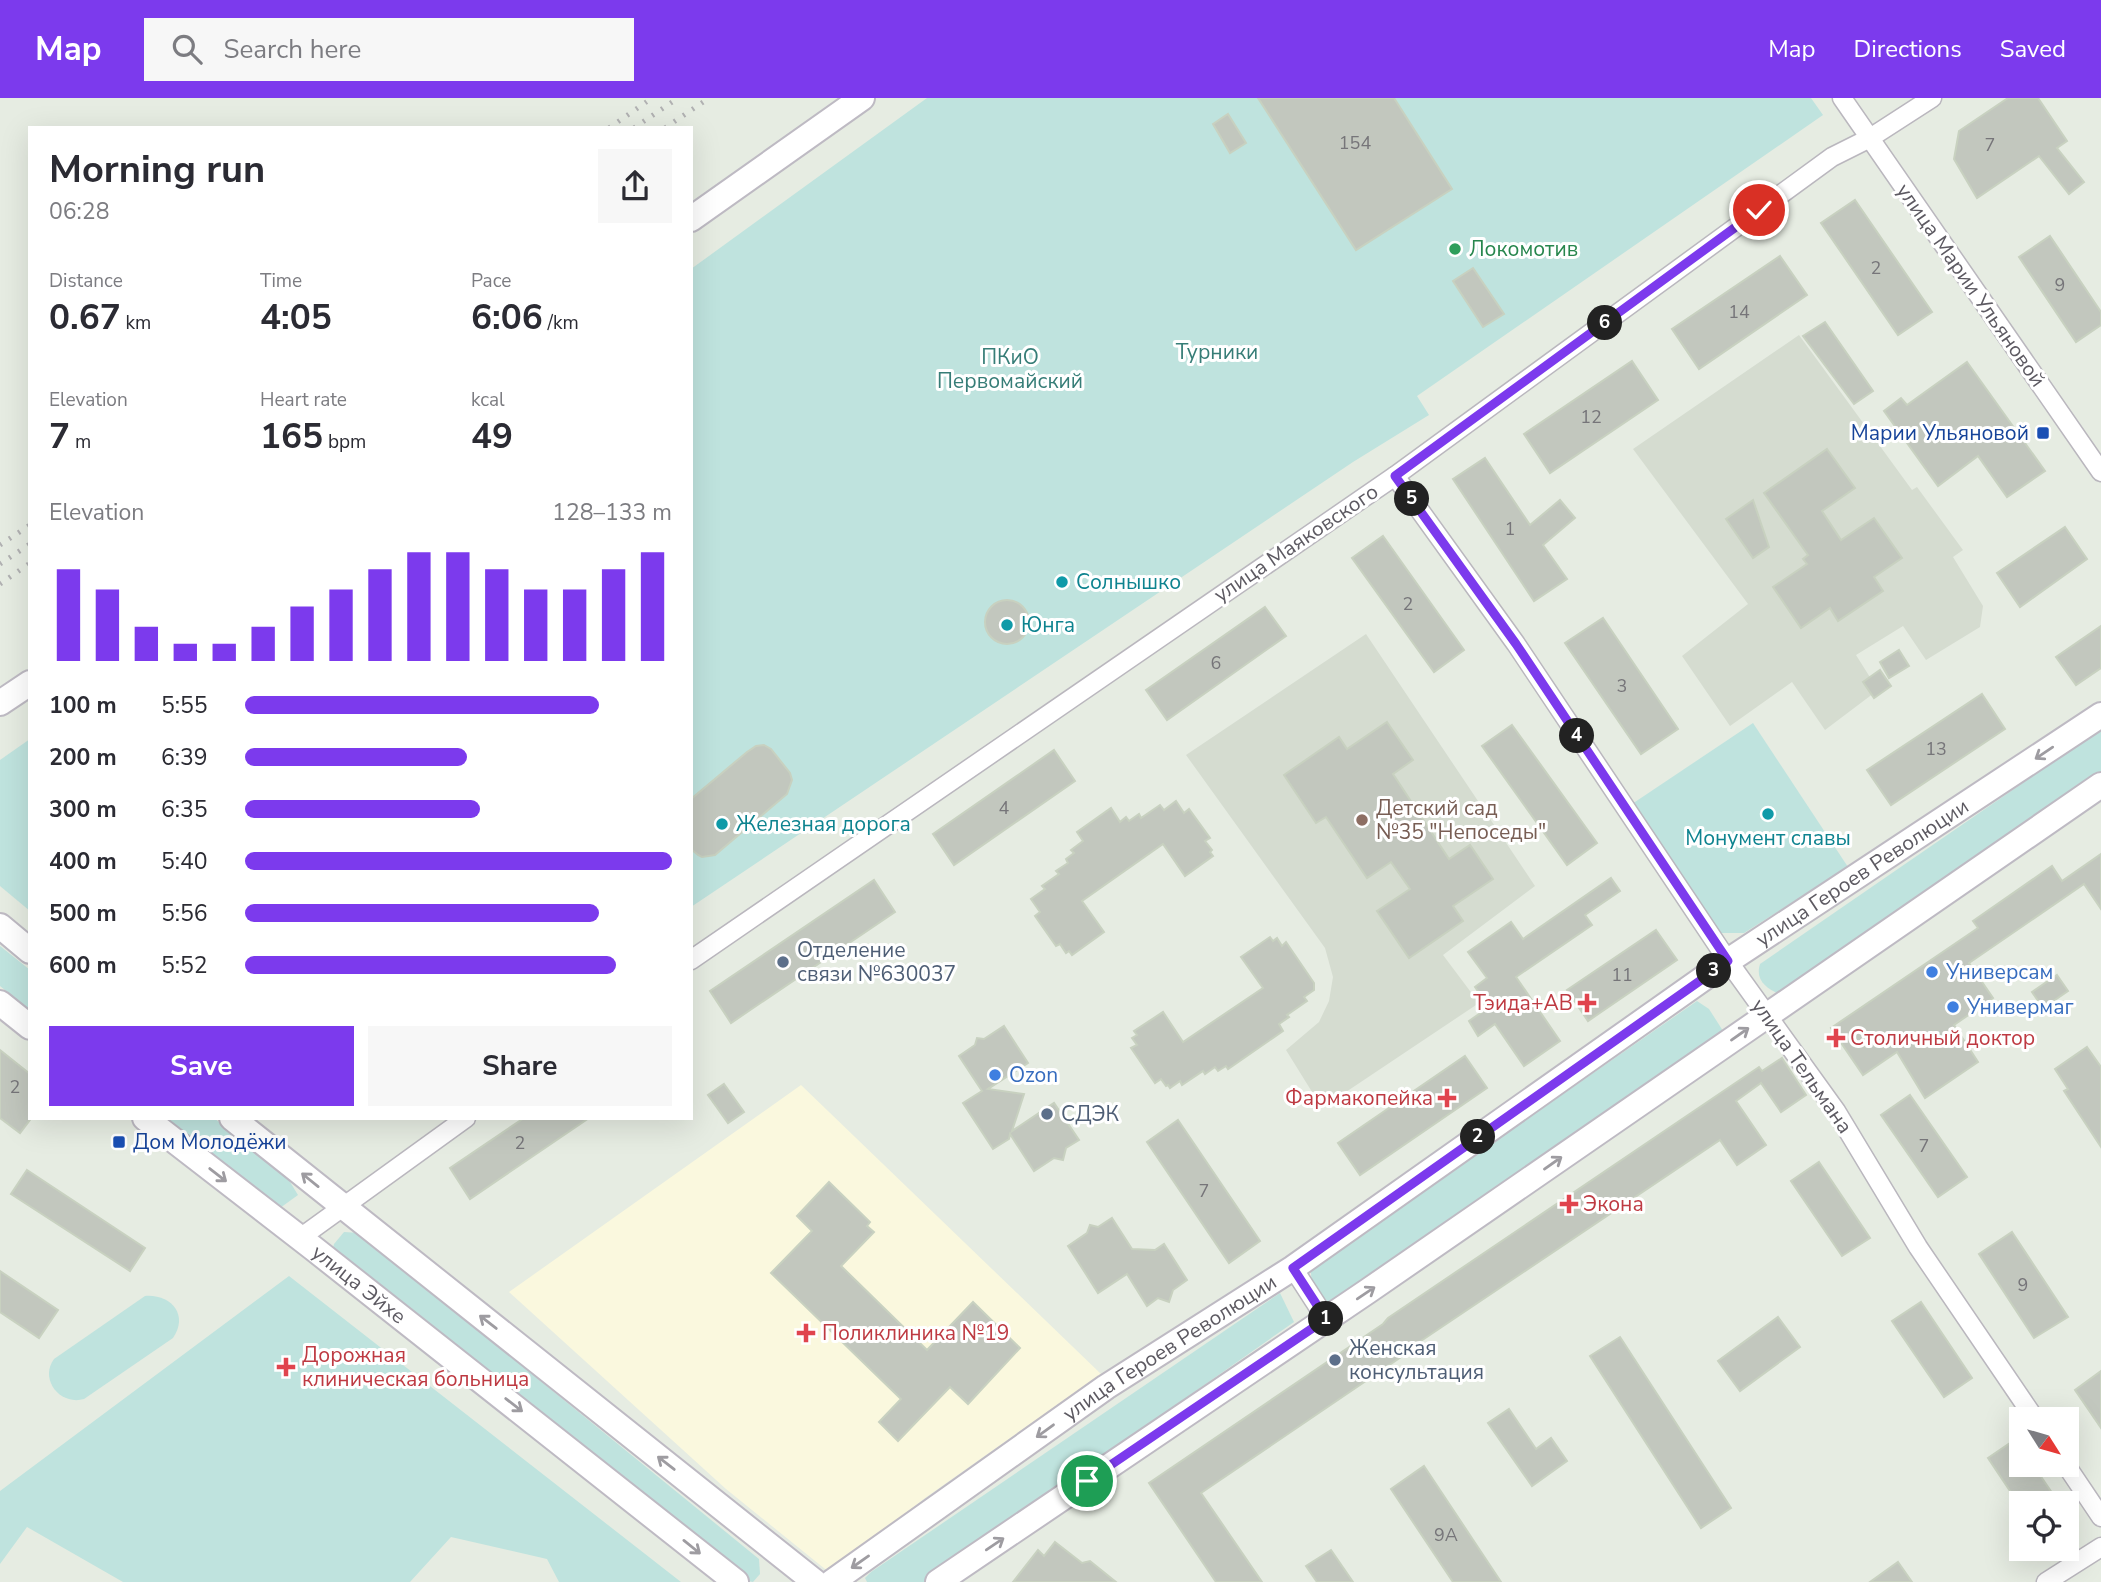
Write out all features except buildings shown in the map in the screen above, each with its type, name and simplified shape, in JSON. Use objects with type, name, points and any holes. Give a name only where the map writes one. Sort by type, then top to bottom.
[{"type":"street","points":[[693,218],[862,98]]},
{"type":"street","name":"улица Марии Ульяновой","points":[[1842,98],[2101,472]]},
{"type":"street","name":"улица Маяковского","points":[[693,959],[1395,476],[1832,157],[1870,138],[1932,98]]},
{"type":"street","name":"улица Тельмана","points":[[1395,476],[1516,644],[1728,961],[1836,1111],[1918,1247],[2027,1407]]},
{"type":"street","points":[[0,703],[28,684]]},
{"type":"street","name":"улица Героев Революции","points":[[832,1582],[1106,1387],[1293,1268],[1728,961],[2101,715]]},
{"type":"street","points":[[938,1582],[1326,1319],[2101,785]]},
{"type":"street","points":[[0,926],[28,949]]},
{"type":"street","points":[[0,1003],[28,1025]]},
{"type":"street","name":"улица Эйхе","points":[[148,1120],[736,1582]]},
{"type":"street","points":[[234,1120],[816,1582]]},
{"type":"street","points":[[300,1238],[463,1120]]},
{"type":"street","points":[[1293,1268],[1326,1319]]},
{"type":"street","points":[[2074,1477],[2101,1517]]},
{"type":"street","points":[[2046,1582],[2101,1547]]},
{"type":"shaded area","points":[[1799,335],[1912,490],[1917,487],[1963,550],[1953,557],[1983,606],[1980,627],[1926,660],[1903,626],[1856,655],[1878,690],[1825,730],[1792,682],[1730,726],[1682,656],[1748,604],[1633,449]]},
{"type":"shaded area","name":"Детский сад №35 \"Непоседы\"","points":[[1366,634],[1535,886],[1443,955],[1479,1003],[1322,1108],[1286,1050],[1319,1022],[1329,1001],[1333,977],[1325,948],[1186,755]]},
{"type":"shaded area","name":"Поликлиника №19","points":[[801,1085],[1101,1374],[925,1498],[830,1573],[726,1489],[509,1292]]},
{"type":"green space","name":"ПКиО Первомайский","points":[[927,98],[1811,98],[1823,115],[1417,396],[1429,415],[1353,462],[693,906],[693,268]]},
{"type":"green space","points":[[1753,723],[1848,867],[1744,933],[1716,933],[1632,804]]},
{"type":"green space","points":[[2101,729],[2101,778],[1779,994],[1760,979],[1760,964]]},
{"type":"green space","points":[[28,740],[28,909],[0,886],[0,760]]},
{"type":"green space","points":[[0,946],[28,968],[28,1008],[0,986]]},
{"type":"green space","points":[[1697,1001],[1709,1009],[1725,1034],[1332,1304],[1316,1289],[1311,1269]]},
{"type":"green space","points":[[166,1120],[216,1120],[287,1177],[298,1195],[280,1208]]},
{"type":"green space","points":[[344,1232],[359,1233],[759,1559],[760,1574],[753,1582],[743,1580],[331,1256],[334,1244]]},
{"type":"green space","name":"Дорожная клиническая больница","points":[[289,1276],[681,1582],[559,1582],[547,1559],[451,1537],[410,1582],[123,1582],[27,1527],[0,1564],[0,1491]]},
{"type":"green space","points":[[1280,1293],[1294,1322],[924,1582],[867,1582],[865,1578],[871,1572]]},
{"type":"green space","points":[[145,1296],[163,1298],[175,1308],[179,1321],[173,1338],[84,1399],[67,1399],[60,1395],[54,1389],[49,1375],[54,1359]]},
{"type":"railway","points":[[612,126],[652,98]]},
{"type":"railway","points":[[637,126],[678,98]]},
{"type":"railway","points":[[668,126],[709,98]]},
{"type":"railway","points":[[0,545],[28,526]]},
{"type":"railway","points":[[0,564],[28,545]]},
{"type":"railway","points":[[0,584],[28,564]]},
{"type":"place","name":"Локомотив","points":[[1455,249]]},
{"type":"place","name":"Марии Ульяновой","points":[[2043,433]]},
{"type":"place","name":"Солнышко","points":[[1062,582]]},
{"type":"place","name":"Юнга","points":[[1007,625]]},
{"type":"place","name":"Монумент славы","points":[[1768,814]]},
{"type":"place","name":"Детский сад №35 \"Непоседы\"","points":[[1362,820]]},
{"type":"place","name":"Железная дорога","points":[[722,824]]},
{"type":"place","name":"Отделение связи №630037","points":[[783,962]]},
{"type":"place","name":"Универсам","points":[[1932,972]]},
{"type":"place","name":"Тэида+АВ","points":[[1587,1003]]},
{"type":"place","name":"Универмаг","points":[[1953,1007]]},
{"type":"place","name":"Столичный доктор","points":[[1836,1038]]},
{"type":"place","name":"Ozon","points":[[995,1075]]},
{"type":"place","name":"Фармакопейка","points":[[1447,1098]]},
{"type":"place","name":"СДЭК","points":[[1047,1114]]},
{"type":"place","name":"Дом Молодёжи","points":[[119,1142]]},
{"type":"place","name":"Экона","points":[[1569,1204]]},
{"type":"place","name":"Поликлиника №19","points":[[806,1333]]},
{"type":"place","name":"Женская консультация","points":[[1335,1360]]},
{"type":"place","name":"Дорожная клиническая больница","points":[[286,1367]]},
{"type":"route","points":[[1087,1481],[1326,1319],[1293,1268],[1728,961],[1516,644],[1395,476],[1759,210]]},
{"type":"park label","name":"Турники","points":[[1217,352]]}]
